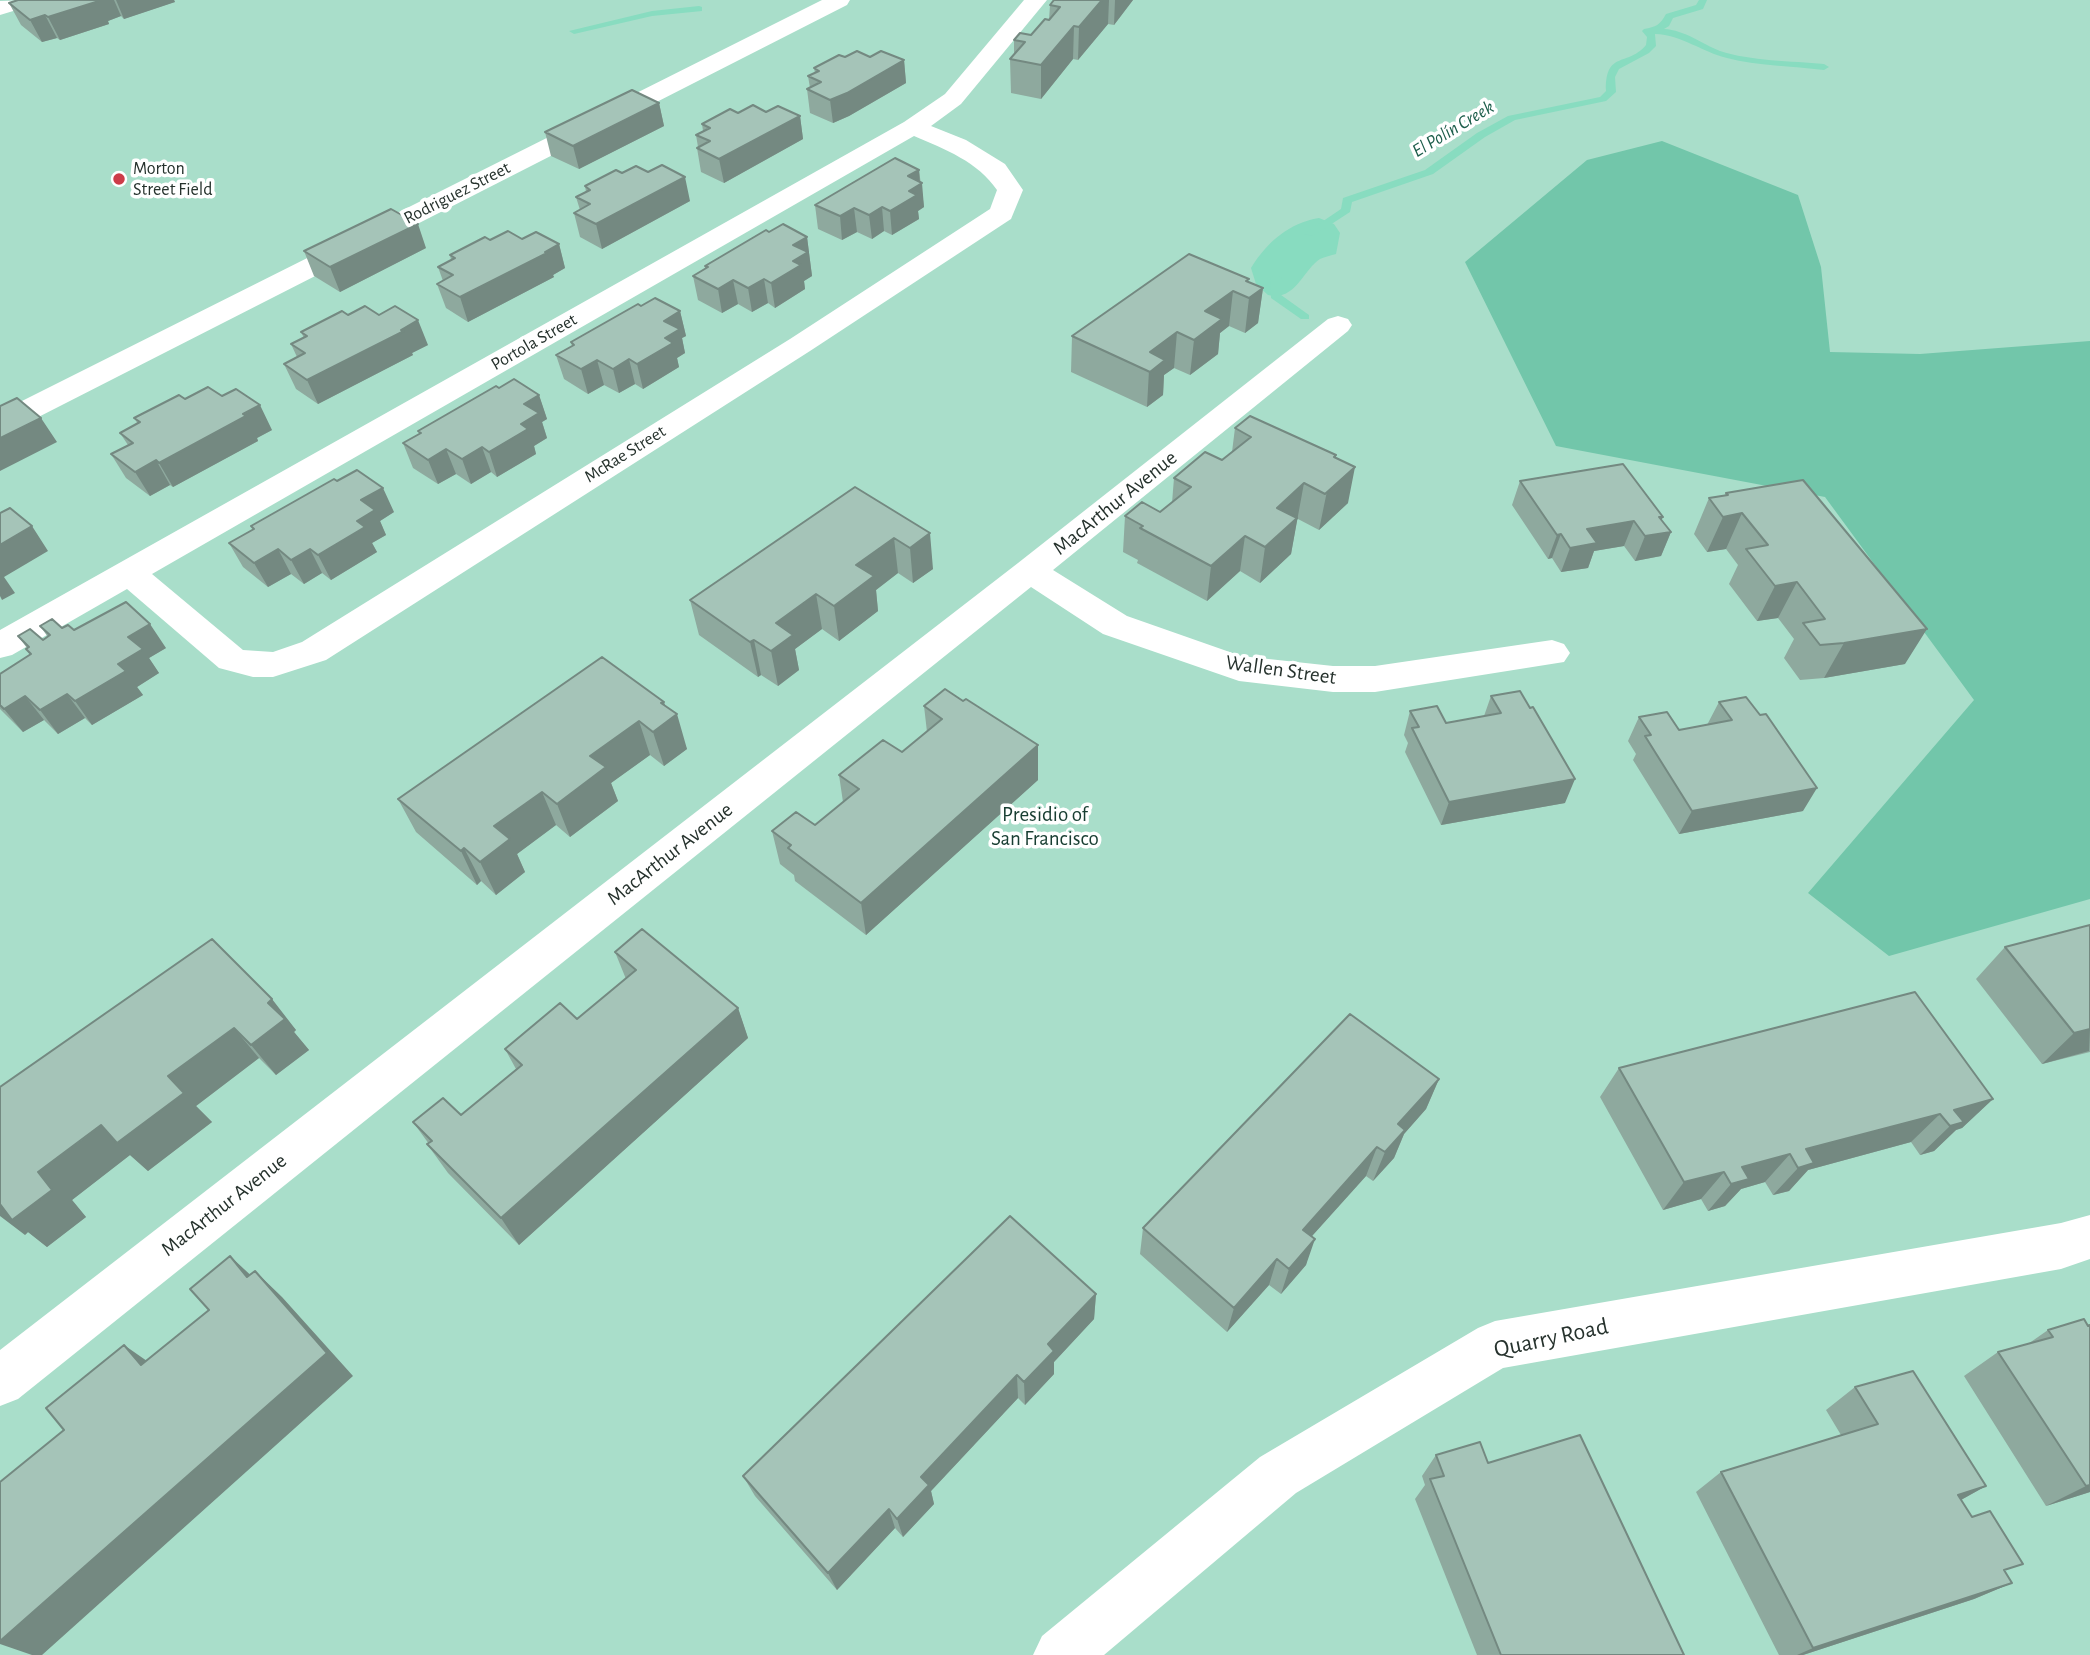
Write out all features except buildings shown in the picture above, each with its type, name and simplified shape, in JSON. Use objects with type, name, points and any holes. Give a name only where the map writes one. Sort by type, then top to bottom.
[{"type":"street","points":[[0,8],[25,0]]},
{"type":"street","name":"Rodriguez Street","points":[[0,424],[839,0]]},
{"type":"street","name":"Portola Street","points":[[0,646],[913,127],[953,99],[1036,0]]},
{"type":"street","name":"McRae Street","points":[[128,572],[231,659],[248,665],[271,666],[291,663],[314,651],[800,345],[1002,212],[1010,190],[996,169],[957,145],[913,127]]},
{"type":"street","name":"MacArthur Avenue","points":[[0,1381],[1030,571],[1338,325]]},
{"type":"street","name":"Wallen Street","points":[[1030,571],[1115,625],[1238,668],[1333,679],[1376,679],[1552,653]]},
{"type":"street","name":"Quarry Road","points":[[1061,1655],[1278,1475],[1495,1345],[2048,1248],[2090,1237]]},
{"type":"green space","name":"Presidio of San Francisco","points":[[0,0],[2090,0],[2090,1655],[0,1655]]},
{"type":"shaded area","points":[[1662,141],[1798,195],[1821,267],[1830,352],[1920,354],[2090,341],[2090,899],[1889,956],[1808,893],[1974,700],[1825,497],[1556,446],[1465,262],[1587,160]]},
{"type":"shaded area","points":[[1319,218],[1334,224],[1340,233],[1336,254],[1320,259],[1292,290],[1277,296],[1268,295],[1256,284],[1251,268],[1264,250],[1280,235],[1298,224]]},
{"type":"waterway","name":"El Polín Creek","points":[[1655,31],[1666,24],[1669,16],[1700,7],[1703,0]]},
{"type":"waterway","points":[[574,31],[667,11],[699,9]]},
{"type":"waterway","name":"El Polín Creek","points":[[1309,234],[1346,210],[1347,200],[1429,172],[1481,135],[1512,118],[1603,99],[1611,92],[1611,77],[1615,68],[1622,62],[1646,52],[1651,46],[1652,36],[1647,31],[1670,32],[1704,45],[1714,52],[1733,57],[1824,67]]},
{"type":"waterway","name":"El Polín Creek","points":[[1276,278],[1275,296],[1305,317]]},
{"type":"place","name":"Morton Street Field","points":[[119,179]]}]
